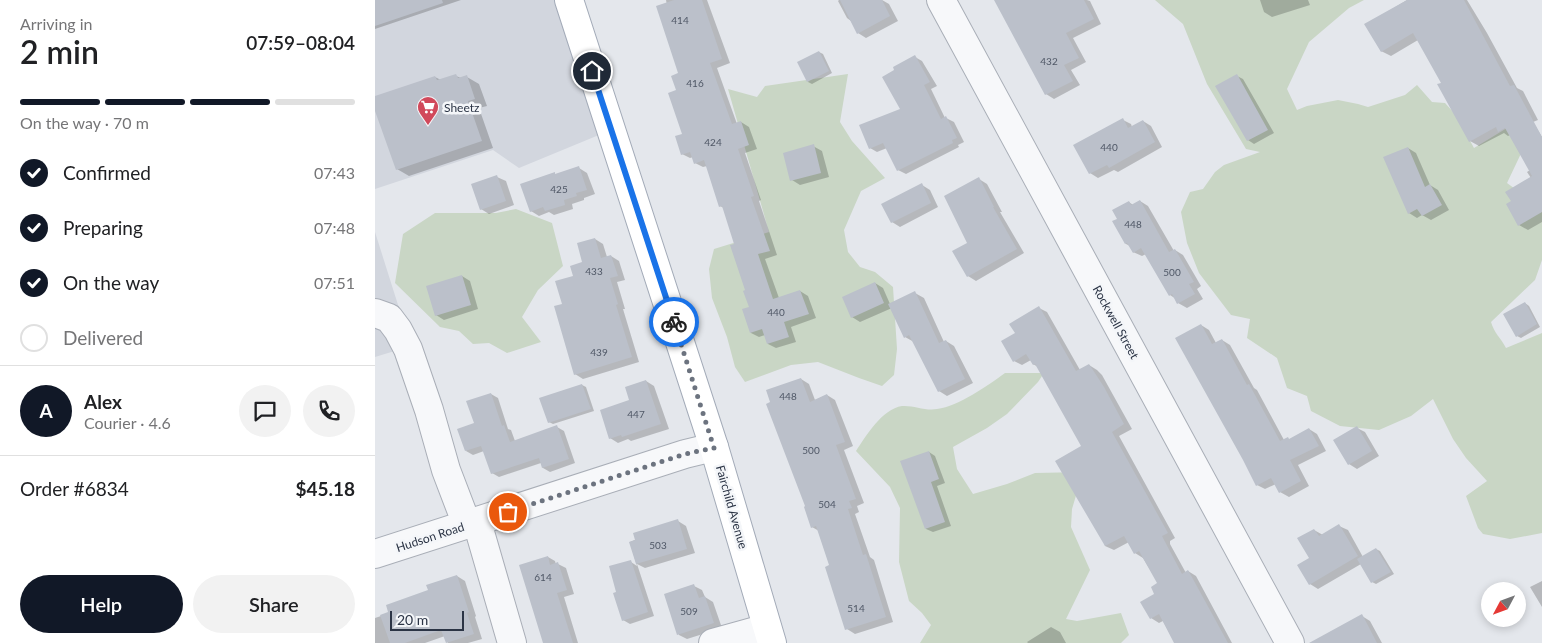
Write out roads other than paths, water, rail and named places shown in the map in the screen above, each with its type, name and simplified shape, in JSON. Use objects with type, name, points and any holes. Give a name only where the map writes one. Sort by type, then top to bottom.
[{"type":"main road","name":"Fairchild Avenue","points":[[569,0],[714,448],[770,636]]},
{"type":"street","name":"Rockwell Street","points":[[941,0],[1290,643]]},
{"type":"street","points":[[375,312],[389,318],[408,349],[429,410],[446,470],[472,523],[511,643]]},
{"type":"street","name":"Hudson Road","points":[[375,554],[685,454],[714,448]]},
{"type":"street","points":[[713,643],[770,636]]},
{"type":"place","name":"Sheetz","points":[[428,126]]}]
